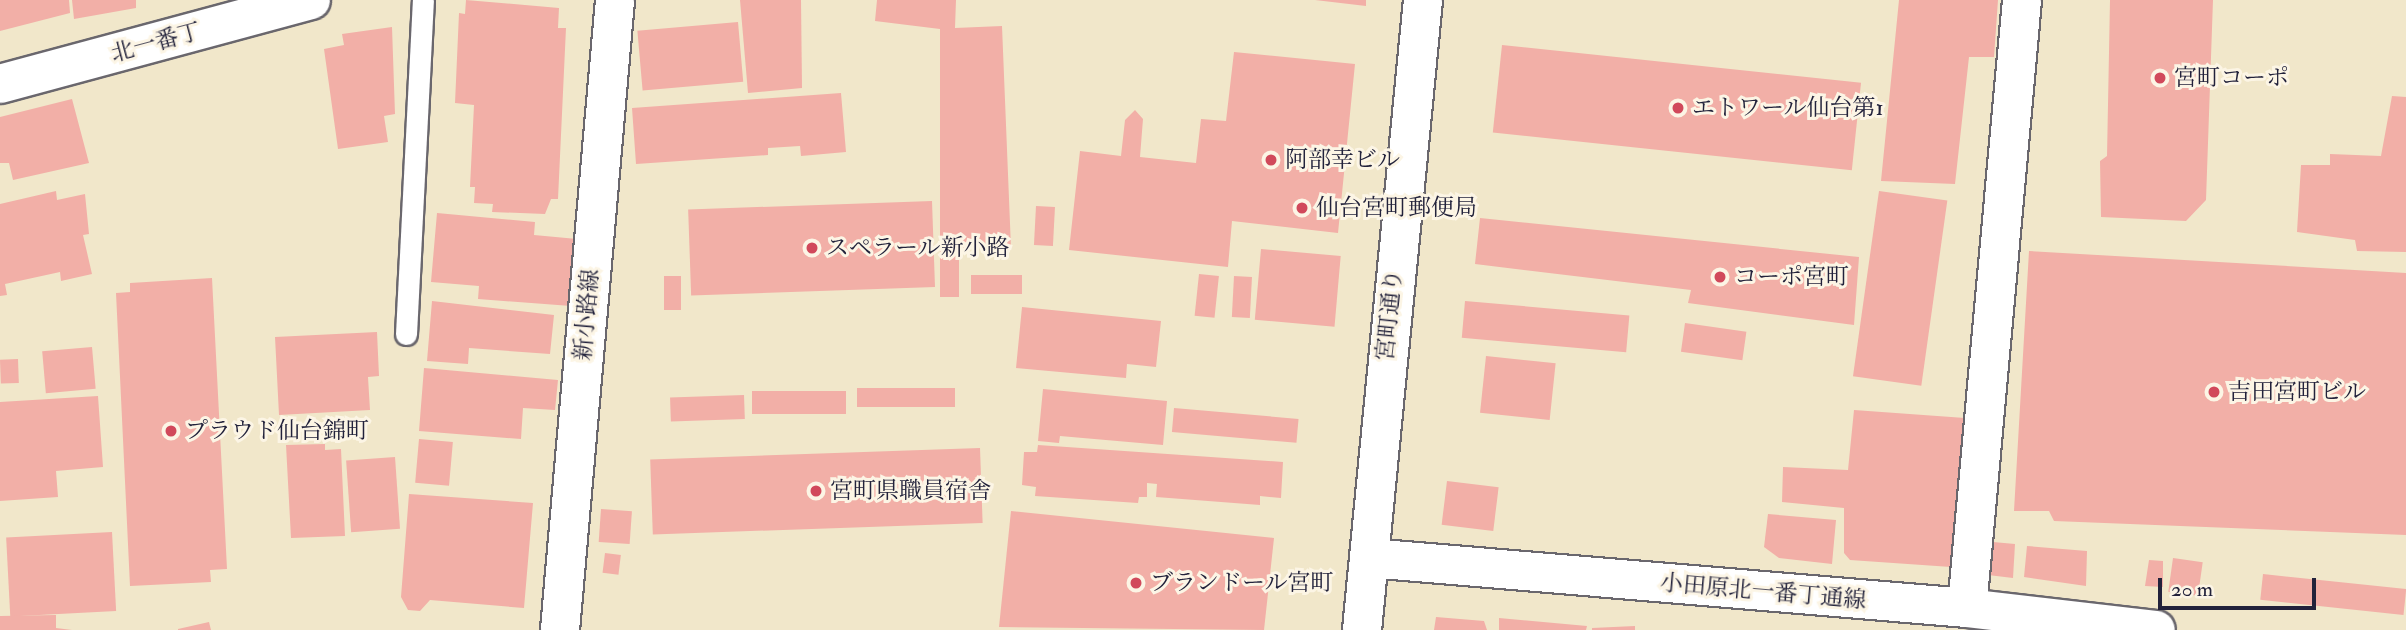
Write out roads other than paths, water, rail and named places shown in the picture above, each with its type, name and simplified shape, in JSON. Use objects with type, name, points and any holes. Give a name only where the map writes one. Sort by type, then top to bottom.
[{"type":"street","name":"北一番丁","points":[[0,84],[312,0]]},
{"type":"street","name":"新小路線","points":[[560,630],[615,0]]},
{"type":"street","name":"宮町通り","points":[[1363,630],[1423,0]]},
{"type":"street","points":[[1967,608],[2022,0]]},
{"type":"street","name":"小田原北一番丁通線","points":[[1369,558],[1967,608],[2156,630]]},
{"type":"lane","points":[[406,334],[423,0]]},
{"type":"place","name":"宮町コーポ","points":[[2160,78]]},
{"type":"place","name":"エトワール仙台第1","points":[[1678,108]]},
{"type":"place","name":"阿部幸ビル","points":[[1271,160]]},
{"type":"place","name":"仙台宮町郵便局","points":[[1302,208]]},
{"type":"place","name":"スペラール新小路","points":[[812,248]]},
{"type":"place","name":"コーポ宮町","points":[[1720,277]]},
{"type":"place","name":"吉田宮町ビル","points":[[2214,392]]},
{"type":"place","name":"プラウド仙台錦町","points":[[171,431]]},
{"type":"place","name":"宮町県職員宿舎","points":[[816,491]]},
{"type":"place","name":"ブランドール宮町","points":[[1136,583]]}]
